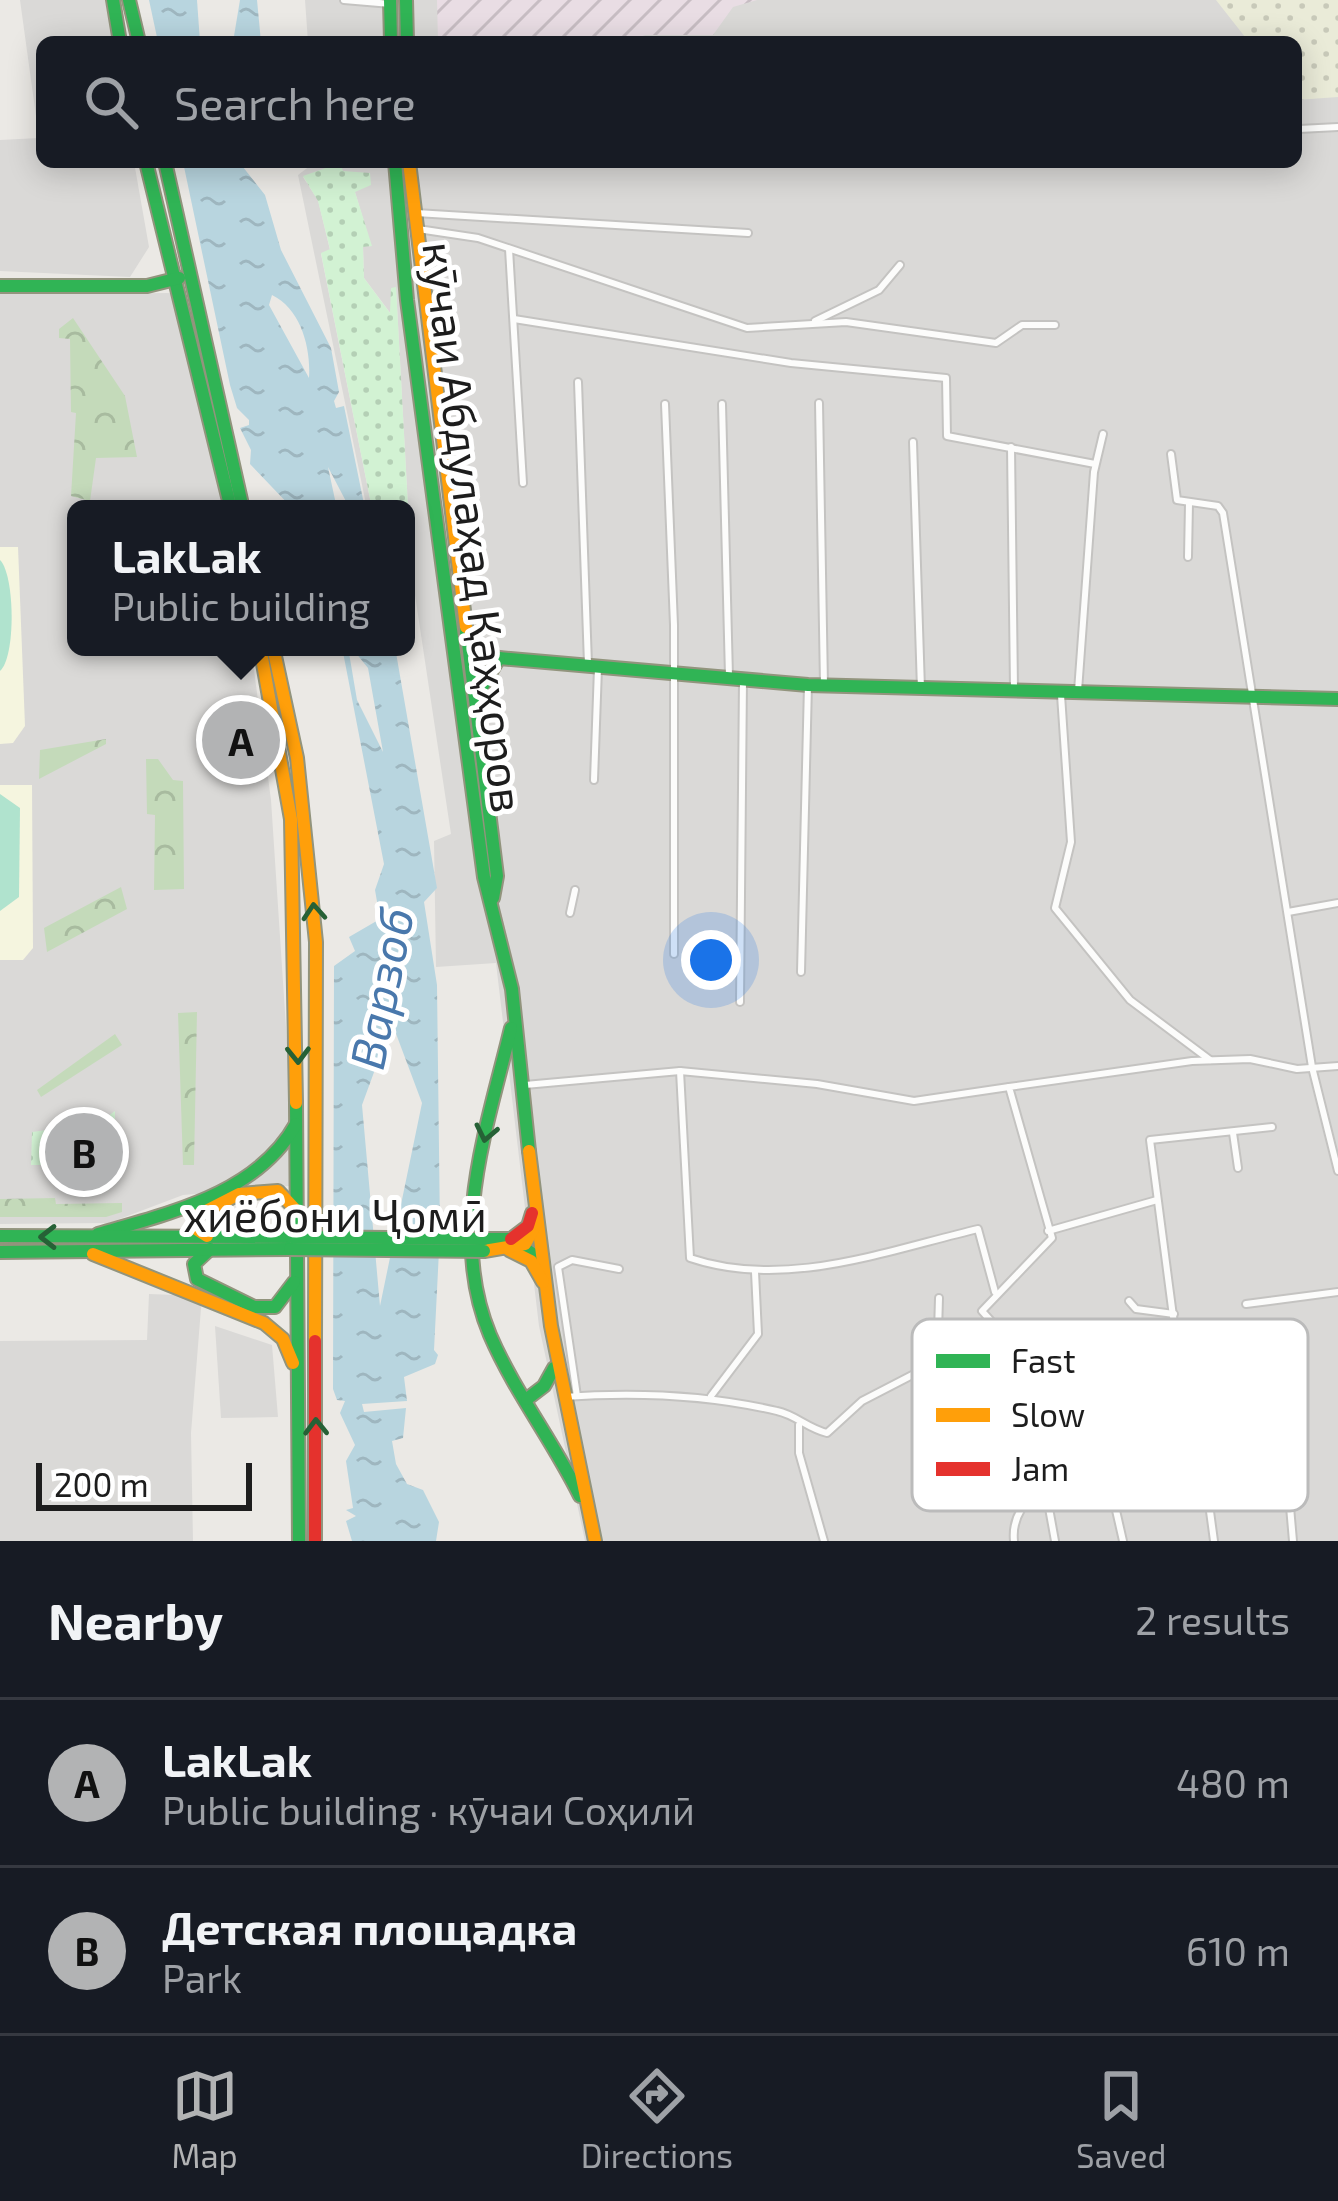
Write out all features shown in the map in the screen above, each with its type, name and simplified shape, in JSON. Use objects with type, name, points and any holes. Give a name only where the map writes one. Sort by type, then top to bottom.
[{"type":"main road","points":[[113,0],[119,36]]},
{"type":"main road","points":[[130,0],[138,36]]},
{"type":"main road","points":[[406,0],[407,36]]},
{"type":"main road","points":[[391,2],[391,36]]},
{"type":"main road","points":[[148,168],[183,276],[241,500]]},
{"type":"main road","points":[[166,168],[228,500]]},
{"type":"main road","name":"кӯчаи Абдулаҳад Қаҳҳоров","points":[[395,168],[484,877],[493,898],[513,1020],[556,1361],[568,1399],[588,1512]]},
{"type":"main road","name":"кӯчаи Абдулаҳад Қаҳҳоров","points":[[410,168],[497,876],[493,898]]},
{"type":"main road","points":[[0,286],[147,286],[183,276]]},
{"type":"main road","points":[[466,633],[485,652],[499,658],[736,680],[1014,694],[1338,699]]},
{"type":"main road","points":[[262,656],[291,819],[298,962],[299,1541]]},
{"type":"main road","points":[[275,656],[307,829],[316,961],[315,1541]]},
{"type":"main road","points":[[476,699],[499,658]]},
{"type":"main road","points":[[298,962],[306,956],[316,961]]},
{"type":"main road","name":"кӯчаи Абдулаҳад Қаҳҳоров","points":[[513,1020],[476,1187],[472,1255],[478,1306],[588,1512]]},
{"type":"main road","points":[[88,1237],[260,1172],[290,1142],[300,1114]]},
{"type":"main road","points":[[297,1213],[278,1191],[239,1194],[196,1216],[196,1229],[209,1243],[194,1264],[196,1279],[267,1310],[284,1302],[297,1272]]},
{"type":"main road","points":[[533,1195],[528,1226],[510,1245],[531,1261],[548,1296]]},
{"type":"main road","name":"хиёбони Ҷомӣ","points":[[525,1244],[536,1223]]},
{"type":"main road","name":"хиёбони Ҷомӣ","points":[[0,1237],[525,1244]]},
{"type":"main road","name":"хиёбони Ҷомӣ","points":[[0,1252],[88,1252],[209,1243]]},
{"type":"main road","name":"хиёбони Ҷомӣ","points":[[525,1244],[544,1265]]},
{"type":"main road","points":[[88,1252],[264,1323],[283,1340],[296,1375]]},
{"type":"main road","points":[[527,1399],[544,1385],[556,1361]]},
{"type":"main road","points":[[539,1417],[568,1399]]},
{"type":"main road","points":[[297,1462],[317,1463]]},
{"type":"main road","points":[[588,1512],[595,1541]]},
{"type":"street","points":[[344,0],[391,2]]},
{"type":"street","points":[[1302,129],[1338,127]]},
{"type":"street","points":[[414,220],[748,233]]},
{"type":"street","points":[[414,220],[747,328],[845,322],[996,343],[1022,325],[1055,325]]},
{"type":"street","points":[[509,249],[523,483]]},
{"type":"street","points":[[806,325],[879,290],[900,265]]},
{"type":"street","points":[[514,320],[791,362],[946,378],[946,435],[1095,464]]},
{"type":"street","points":[[578,382],[594,780]]},
{"type":"street","points":[[819,403],[824,685]]},
{"type":"street","points":[[665,404],[674,953]]},
{"type":"street","points":[[722,404],[736,680],[740,1002]]},
{"type":"street","points":[[1078,695],[1095,464],[1103,434]]},
{"type":"street","points":[[913,442],[921,689]]},
{"type":"street","points":[[1011,447],[1014,694]]},
{"type":"street","points":[[1171,454],[1174,497],[1218,506],[1223,512],[1312,1067],[1338,1171]]},
{"type":"street","points":[[1188,557],[1189,503]]},
{"type":"street","points":[[801,972],[808,685]]},
{"type":"street","points":[[1061,695],[1071,842],[1055,908],[1130,1000],[1211,1060]]},
{"type":"street","points":[[570,913],[575,890]]},
{"type":"street","points":[[1288,912],[1338,903]]},
{"type":"street","points":[[522,1086],[680,1071],[817,1084],[914,1101],[1211,1060],[1338,1066]]},
{"type":"street","points":[[680,1071],[689,1255],[755,1272],[790,1272],[978,1229],[994,1292]]},
{"type":"street","points":[[986,1319],[982,1308],[994,1292],[1052,1238],[1009,1088]]},
{"type":"street","points":[[1175,1319],[1150,1140],[1272,1127]]},
{"type":"street","points":[[1233,1133],[1238,1168]]},
{"type":"street","points":[[1048,1231],[1157,1200]]},
{"type":"street","points":[[619,1269],[572,1260],[558,1267],[568,1399],[710,1398],[784,1412],[799,1425],[832,1431],[862,1401],[912,1375]]},
{"type":"street","points":[[710,1398],[725,1371],[758,1334],[755,1272]]},
{"type":"street","points":[[1246,1304],[1338,1292]]},
{"type":"street","points":[[938,1319],[939,1298]]},
{"type":"street","points":[[1129,1300],[1136,1309],[1174,1314]]},
{"type":"street","points":[[799,1425],[799,1454],[824,1541]]},
{"type":"street","points":[[1014,1541],[1013,1524],[1021,1511]]},
{"type":"street","points":[[1050,1511],[1055,1541]]},
{"type":"street","points":[[1117,1511],[1124,1541]]},
{"type":"street","points":[[1210,1511],[1214,1541]]},
{"type":"street","points":[[1290,1511],[1293,1541]]},
{"type":"shaded area","points":[[20,0],[105,0],[112,36],[36,36],[36,116]]},
{"type":"shaded area","points":[[305,0],[1338,0],[1338,1541],[585,1541],[539,1326],[496,963],[436,967],[434,841],[451,834],[415,595],[415,500],[408,500],[396,288],[391,288],[391,314],[364,278],[363,247],[371,246],[355,192],[303,177],[318,200],[330,250],[321,254],[370,500],[365,500],[298,175],[307,168],[1302,168],[1302,36],[308,36]]},
{"type":"shaded area","points":[[437,0],[757,0],[733,7],[713,35],[438,36]]},
{"type":"shaded area","points":[[1216,0],[1338,0],[1338,97],[1302,100],[1302,36],[1244,36]]},
{"type":"shaded area","points":[[36,138],[36,168],[135,168],[149,247],[130,277],[0,271],[0,140]]},
{"type":"shaded area","points":[[175,293],[222,500],[67,500],[67,656],[252,656],[271,800],[289,1073],[304,1132],[303,1166],[289,1186],[183,1195],[109,1223],[0,1224],[0,294]]},
{"type":"shaded area","points":[[0,547],[18,547],[25,726],[13,743],[0,744]]},
{"type":"shaded area","points":[[0,785],[32,785],[33,948],[23,960],[0,960]]},
{"type":"shaded area","points":[[149,1294],[202,1296],[191,1433],[193,1541],[0,1541],[0,1341],[147,1340]]},
{"type":"shaded area","points":[[215,1326],[272,1345],[278,1417],[221,1418]]},
{"type":"green space","points":[[326,168],[370,173],[371,185],[355,192],[372,246],[363,247],[364,278],[390,313],[391,288],[396,287],[408,500],[370,500],[321,253],[330,249],[318,201],[303,176]]},
{"type":"green space","points":[[73,318],[125,396],[137,457],[96,458],[90,500],[71,496],[76,413],[71,412],[70,339],[59,338],[59,329]]},
{"type":"green space","points":[[0,560],[9,582],[12,616],[9,650],[0,671]]},
{"type":"green space","points":[[106,739],[106,744],[39,779],[40,750]]},
{"type":"green space","points":[[146,759],[158,759],[173,780],[183,781],[184,889],[154,890],[155,815],[147,814]]},
{"type":"green space","points":[[0,794],[20,808],[19,897],[0,911]]},
{"type":"green space","points":[[121,887],[127,909],[47,952],[44,928]]},
{"type":"green space","points":[[197,1012],[194,1165],[183,1165],[178,1013]]},
{"type":"green space","points":[[115,1034],[122,1045],[41,1097],[37,1090]]},
{"type":"green space","points":[[115,1111],[115,1165],[31,1165],[32,1132],[47,1130],[62,1149]]},
{"type":"green space","points":[[55,1198],[56,1204],[122,1203],[122,1212],[106,1217],[0,1217],[0,1199]]},
{"type":"water","points":[[149,0],[197,0],[200,36],[157,36]]},
{"type":"water","points":[[240,0],[257,0],[260,36],[234,36]]},
{"type":"water","points":[[184,168],[244,168],[265,195],[281,250],[331,348],[339,392],[334,401],[336,408],[344,406],[363,500],[345,500],[328,467],[335,500],[284,500],[250,464],[251,450],[240,428],[249,425],[249,420],[237,408]],"holes":[[[272,295],[290,310],[302,330],[309,378],[269,305]]]},
{"type":"water","name":"Варзоб","points":[[344,656],[350,656],[357,700],[383,752],[368,668],[358,656],[397,656],[437,888],[424,902],[437,985],[440,1231],[434,1350],[438,1355],[435,1364],[404,1377],[407,1401],[362,1404],[364,1412],[406,1408],[403,1438],[392,1441],[396,1464],[407,1484],[423,1490],[439,1522],[436,1541],[352,1541],[346,1521],[356,1516],[346,1510],[353,1508],[346,1461],[355,1445],[340,1413],[345,1401],[337,1400],[333,1389],[334,966],[355,951],[349,937],[380,919],[375,890],[384,864]],"holes":[[[392,1023],[422,1103],[380,1306],[362,1105]]]},
{"type":"traffic: fast","points":[[113,0],[119,36]]},
{"type":"traffic: fast","points":[[129,0],[138,36]]},
{"type":"traffic: fast","points":[[390,0],[391,36]]},
{"type":"traffic: fast","points":[[406,0],[407,36]]},
{"type":"traffic: fast","points":[[147,168],[229,500]]},
{"type":"traffic: fast","points":[[166,168],[241,500]]},
{"type":"traffic: fast","points":[[396,168],[407,300],[484,877],[512,989],[529,1151]]},
{"type":"traffic: fast","points":[[0,286],[147,286],[179,278]]},
{"type":"traffic: fast","points":[[466,627],[497,876],[493,898]]},
{"type":"traffic: fast","points":[[466,633],[485,653],[499,658],[808,685],[1338,699]]},
{"type":"traffic: fast","points":[[478,694],[499,658]]},
{"type":"traffic: fast","points":[[511,1028],[476,1182],[472,1259],[490,1335],[580,1496]]},
{"type":"traffic: fast","points":[[296,1103],[299,1541]]},
{"type":"traffic: fast","points":[[98,1234],[182,1208],[235,1184],[259,1168],[296,1124]]},
{"type":"traffic: fast","points":[[0,1236],[291,1237]]},
{"type":"traffic: fast","points":[[291,1237],[484,1239]]},
{"type":"traffic: fast","points":[[484,1239],[511,1239],[541,1260]]},
{"type":"traffic: fast","points":[[210,1249],[194,1264],[197,1279],[254,1307],[275,1307],[294,1282]]},
{"type":"traffic: fast","points":[[0,1252],[290,1249]]},
{"type":"traffic: fast","points":[[290,1249],[484,1251]]},
{"type":"traffic: fast","points":[[527,1399],[544,1386],[554,1368]]},
{"type":"traffic: slow","points":[[410,168],[466,627]]},
{"type":"traffic: slow","points":[[262,656],[291,819],[296,1103]]},
{"type":"traffic: slow","points":[[275,656],[297,758],[316,942],[315,1341]]},
{"type":"traffic: slow","points":[[529,1151],[551,1326],[595,1541]]},
{"type":"traffic: slow","points":[[207,1236],[196,1229],[196,1216],[239,1194],[278,1191],[294,1208]]},
{"type":"traffic: slow","points":[[484,1251],[525,1244],[536,1224]]},
{"type":"traffic: slow","points":[[509,1250],[531,1261],[543,1282]]},
{"type":"traffic: slow","points":[[93,1254],[264,1323],[283,1339],[293,1363]]},
{"type":"traffic: jam","points":[[511,1239],[528,1226],[532,1213]]},
{"type":"traffic: jam","points":[[315,1341],[315,1541]]},
{"type":"place","name":"LakLak","points":[[241,740]]},
{"type":"place","name":"Детская площадка","points":[[84,1152]]}]
